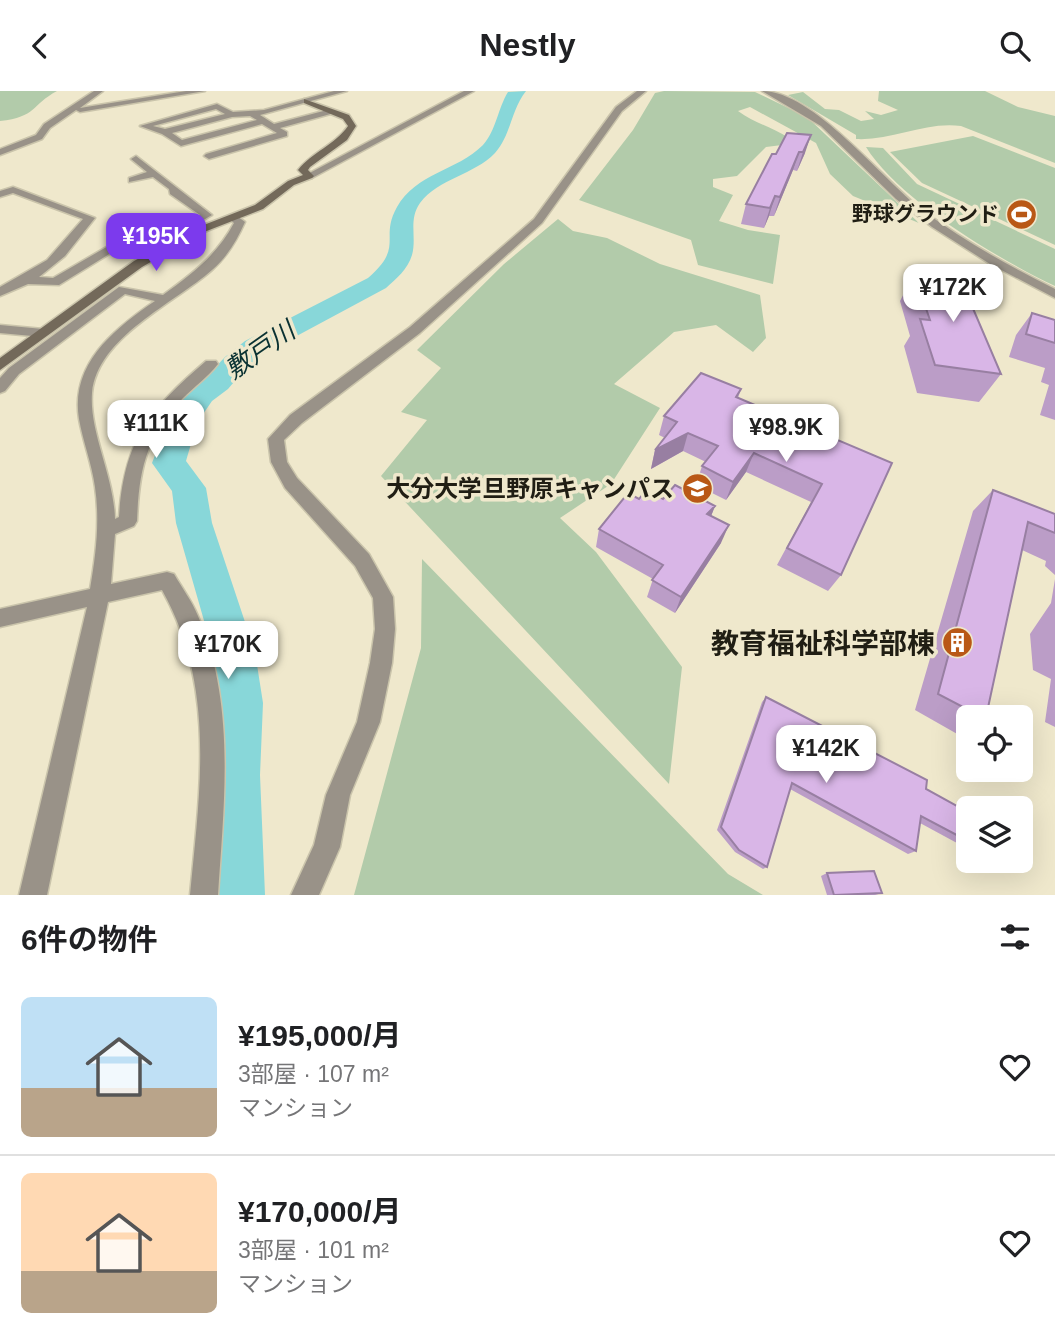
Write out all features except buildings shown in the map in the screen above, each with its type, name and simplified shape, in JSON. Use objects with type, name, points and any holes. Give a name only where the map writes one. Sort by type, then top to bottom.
[{"type":"street","points":[[0,152],[39,137],[47,126],[76,110],[99,91]]},
{"type":"street","points":[[232,115],[217,106],[144,126],[165,132],[181,143],[257,115],[343,91]]},
{"type":"street","points":[[0,365],[138,264],[195,232],[259,207],[291,183],[470,91]]},
{"type":"street","points":[[305,895],[327,847],[338,795],[368,722],[381,663],[385,629],[383,597],[362,560],[291,483],[279,462],[276,439],[296,419],[415,330],[538,221],[619,109],[642,91]]},
{"type":"street","points":[[766,91],[795,104],[828,125],[893,190],[946,231],[1003,267],[1055,294]]},
{"type":"street","points":[[76,110],[111,103],[135,103],[207,92],[242,112],[257,115],[284,134],[209,156]]},
{"type":"street","points":[[307,101],[346,117],[352,126],[344,138],[307,165],[303,170],[309,176]]},
{"type":"street","points":[[76,110],[101,119]]},
{"type":"street","points":[[273,127],[331,111]]},
{"type":"street","points":[[165,132],[232,115],[257,115]]},
{"type":"street","points":[[136,159],[174,188],[174,192],[207,215],[159,241],[157,254]]},
{"type":"street","points":[[132,180],[154,173]]},
{"type":"street","points":[[0,194],[13,190],[90,218],[68,249],[28,280],[0,292]]},
{"type":"street","points":[[33,895],[101,595],[106,530],[104,486],[86,409],[86,386],[97,361],[111,343],[227,248],[240,222],[233,218]]},
{"type":"street","points":[[28,280],[55,282],[126,240]]},
{"type":"street","points":[[0,388],[14,371],[123,290],[164,299]]},
{"type":"street","points":[[0,329],[43,333]]},
{"type":"street","points":[[106,530],[128,521],[133,468],[143,441],[161,411],[211,364]]},
{"type":"street","points":[[0,618],[167,580],[189,618],[203,668],[212,716],[213,780],[204,895]]},
{"type":"green space","points":[[0,91],[57,91],[21,117],[0,121]]},
{"type":"green space","points":[[879,91],[985,91],[1018,107],[1055,116],[1055,163],[961,126],[935,126],[882,137],[856,139],[856,135],[788,95],[803,92],[825,109],[839,110],[861,121],[874,119],[865,111],[881,115],[898,110],[878,101]]},
{"type":"green space","points":[[755,92],[807,117],[919,223],[853,196],[830,174],[816,143],[750,107],[738,111],[789,138],[790,144],[766,147],[737,176],[713,179],[713,187],[733,195],[719,221],[748,230],[780,235],[773,284],[698,265],[691,240],[579,200],[633,130],[655,93]]},
{"type":"green space","name":"野球グラウンド","points":[[973,136],[1055,168],[1055,245],[922,183],[890,152]]},
{"type":"green space","points":[[866,147],[883,148],[917,184],[1055,249],[1055,286],[979,244],[925,207],[881,167]]},
{"type":"green space","points":[[558,219],[573,231],[607,238],[660,264],[760,295],[766,338],[753,352],[716,325],[674,332],[614,384],[660,408],[611,484],[560,518],[596,552],[682,667],[669,784],[381,476],[427,420],[401,412],[441,368],[417,350],[504,264]]},
{"type":"green space","points":[[422,559],[728,874],[763,895],[354,895],[421,648]]},
{"type":"waterway","name":"敷戸川","points":[[238,895],[236,775],[240,703],[234,652],[194,523],[189,488],[169,463],[182,422],[201,394],[218,382],[235,363],[255,347],[377,283],[390,271],[401,253],[402,218],[407,207],[424,188],[470,163],[490,148],[510,101],[518,91]]},
{"type":"place","name":"野球グラウンド","points":[[1022,214]]},
{"type":"place","name":"大分大学旦野原キャンパス","points":[[697,489]]},
{"type":"place","name":"教育福祉科学部棟","points":[[958,643]]}]
